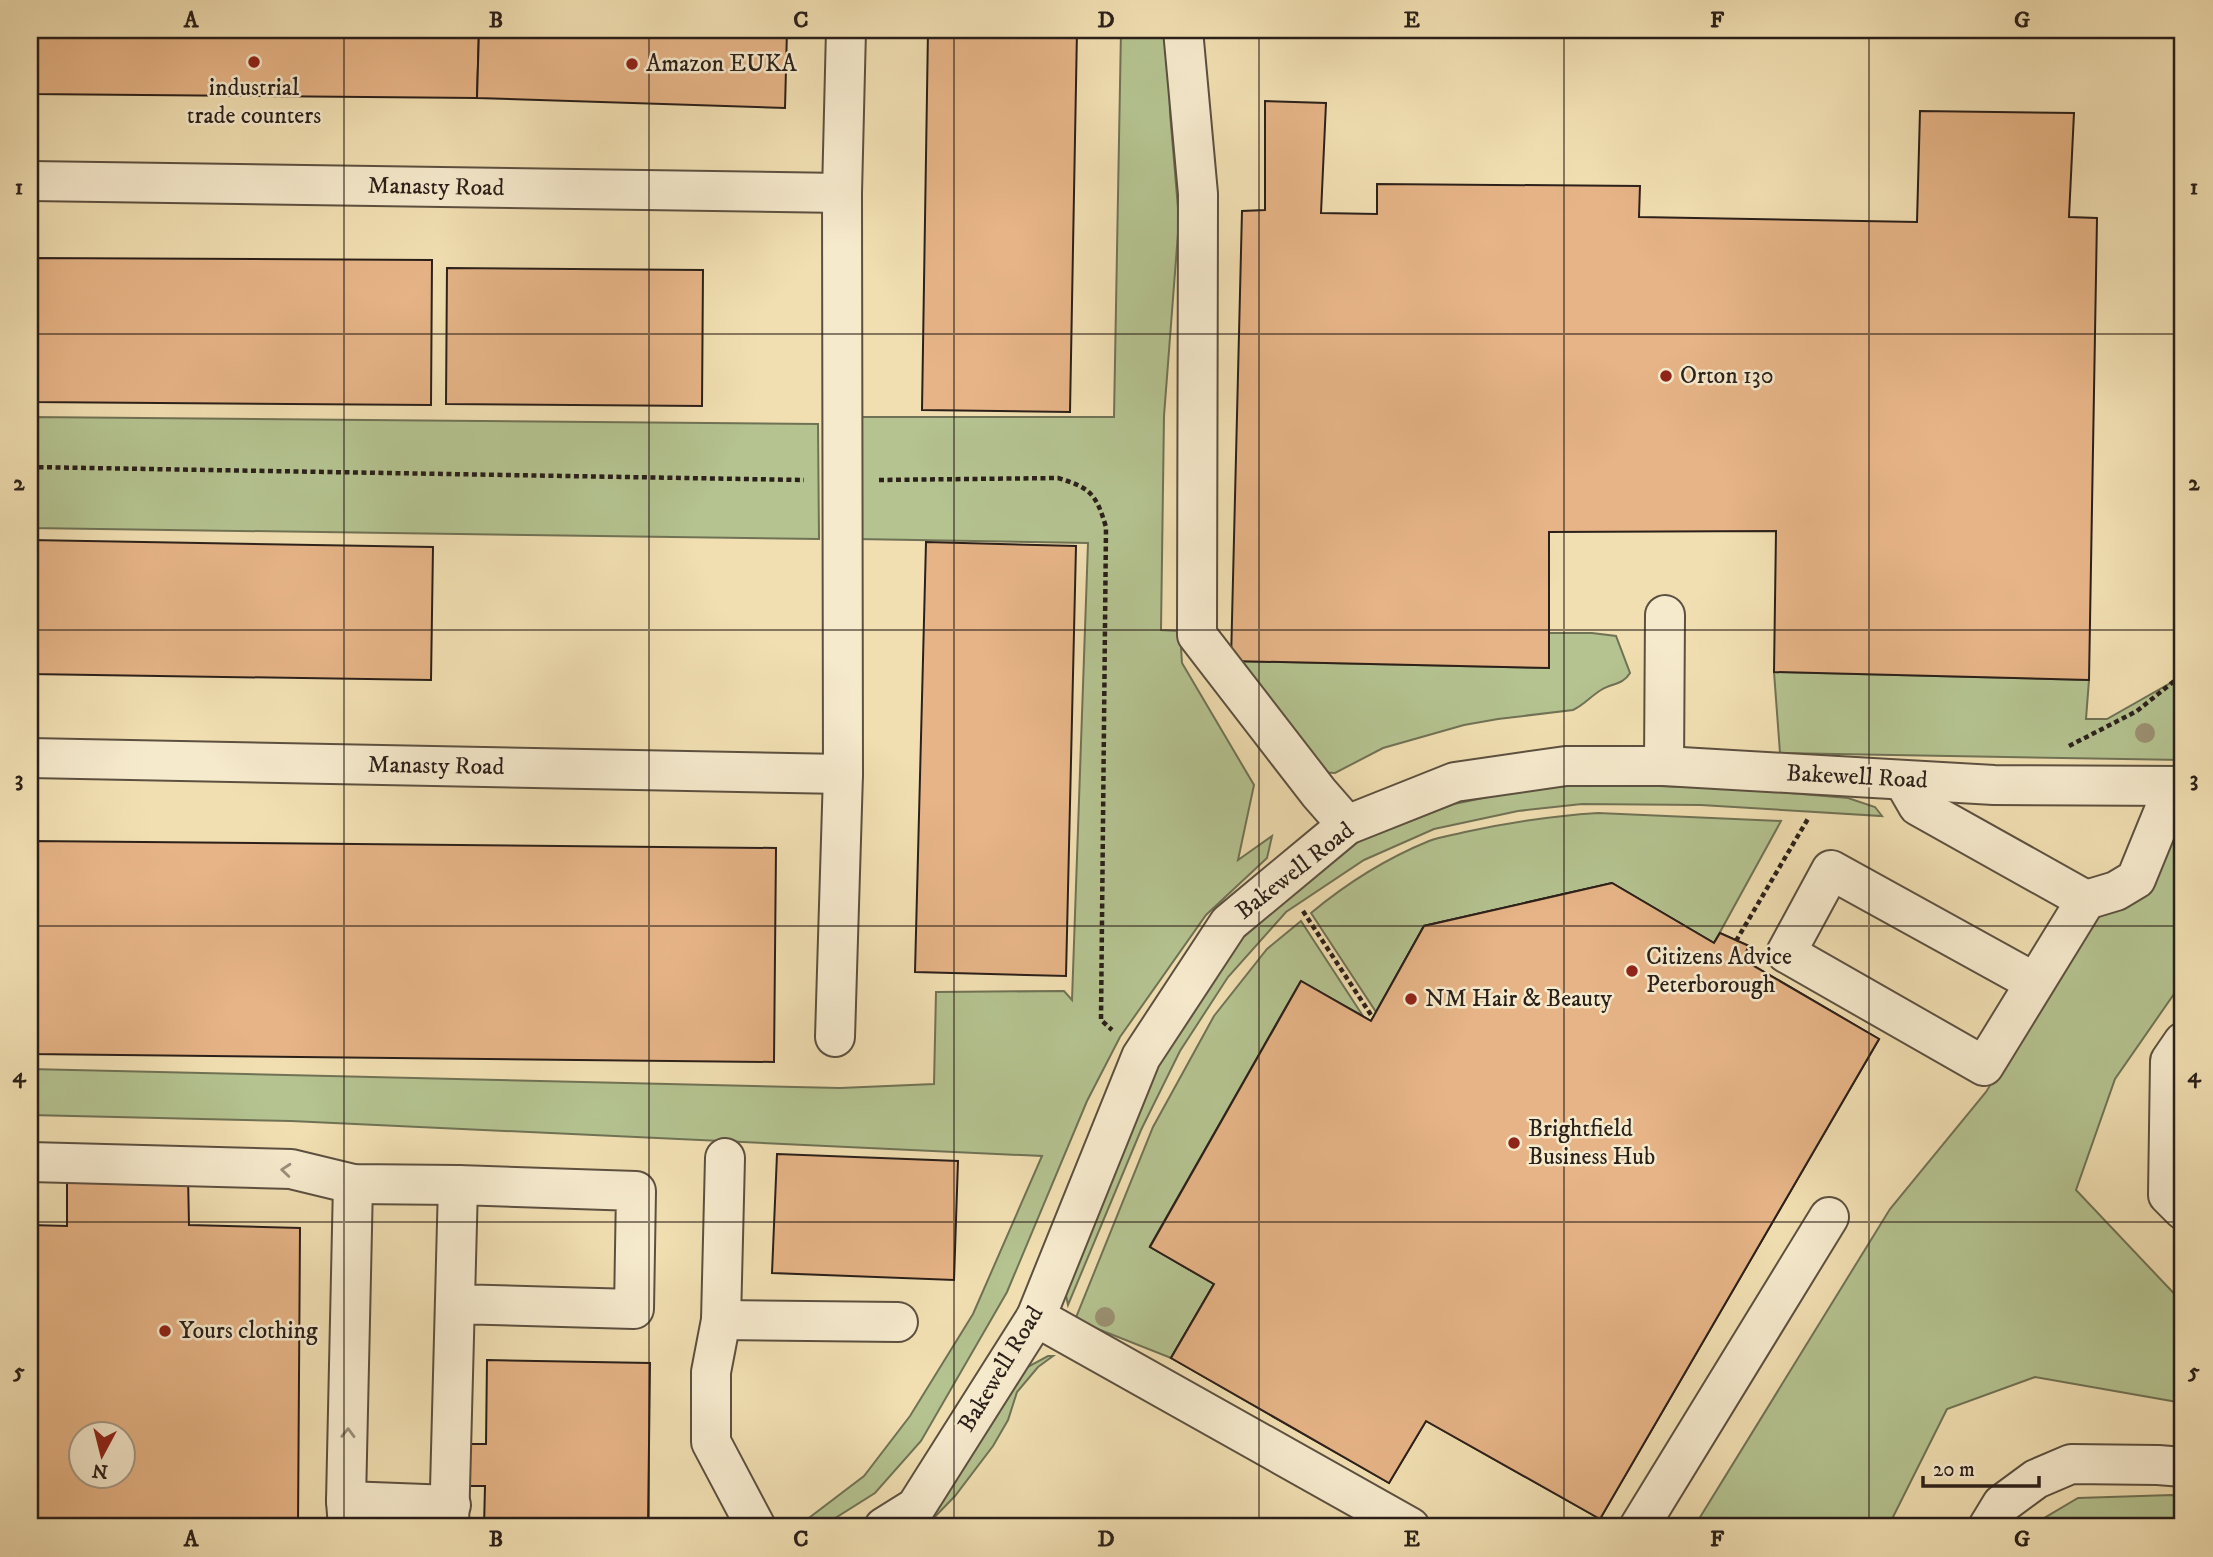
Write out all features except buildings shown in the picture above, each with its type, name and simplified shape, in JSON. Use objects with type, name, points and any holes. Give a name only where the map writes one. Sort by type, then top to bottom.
[{"type":"street","points":[[835,1037],[843,774],[842,193],[846,30]]},
{"type":"street","points":[[1183,30],[1198,194],[1197,635],[1319,793],[1347,825]]},
{"type":"street","name":"Manasty Road","points":[[30,181],[842,193]]},
{"type":"street","points":[[1664,766],[1665,615]]},
{"type":"street","name":"Manasty Road","points":[[30,758],[843,774]]},
{"type":"street","name":"Bakewell Road","points":[[884,1527],[916,1507],[1036,1317],[1141,1057],[1229,923],[1347,825],[1455,782],[1566,766],[1664,766],[1994,785],[2179,786]]},
{"type":"street","points":[[1903,780],[1918,806],[2086,900]]},
{"type":"street","points":[[2034,982],[1831,870],[1786,953],[1984,1066],[2086,900],[2116,891],[2136,880],[2179,786]]},
{"type":"street","points":[[2183,1042],[2170,1062],[2168,1195],[2183,1210]]},
{"type":"street","points":[[725,1158],[721,1321],[711,1371],[711,1442],[757,1527]]},
{"type":"street","points":[[41,1163],[291,1169],[353,1184],[636,1191],[634,1309],[455,1304]]},
{"type":"street","points":[[353,1184],[347,1514],[450,1516],[458,1185]]},
{"type":"street","points":[[1639,1527],[1829,1217]]},
{"type":"street","points":[[1036,1317],[1410,1527]]},
{"type":"street","points":[[721,1321],[898,1322]]},
{"type":"street","points":[[1987,1527],[2002,1504],[2036,1479],[2071,1464],[2183,1467]]},
{"type":"path","points":[[30,467],[841,481],[1058,478],[1083,485],[1100,507],[1106,527],[1101,1020],[1141,1057]]},
{"type":"path","points":[[2065,748],[2137,711],[2183,674]]},
{"type":"path","points":[[1736,941],[1809,817]]},
{"type":"path","points":[[1303,911],[1373,1018]]},
{"type":"green space","points":[[1121,30],[1168,30],[1170,113],[1179,220],[1164,416],[1161,630],[1180,631],[1182,663],[1254,785],[1238,860],[1272,836],[1267,858],[1206,915],[1120,1037],[1087,1101],[1007,1292],[921,1441],[875,1493],[821,1527],[797,1527],[864,1476],[910,1416],[973,1314],[1042,1156],[291,1121],[30,1115],[30,1069],[840,1088],[934,1084],[936,992],[1064,991],[1072,1000],[1088,543],[857,539],[860,417],[1114,417]]},
{"type":"green space","points":[[30,417],[818,424],[819,539],[30,528]]},
{"type":"green space","points":[[1549,633],[1616,636],[1630,673],[1624,680],[1601,690],[1573,710],[1464,725],[1383,748],[1335,773],[1319,772],[1231,661],[1548,668]]},
{"type":"green space","points":[[1774,672],[2089,680],[2086,719],[2107,719],[2183,676],[2183,760],[1780,753]]},
{"type":"green space","points":[[1603,784],[1744,789],[1848,798],[1875,807],[1882,816],[1701,805],[1582,804],[1518,811],[1434,829],[1364,860],[1286,912],[1228,977],[1180,1051],[1141,1130],[1068,1305],[1063,1281],[1147,1071],[1236,940],[1291,887],[1357,842],[1454,804],[1547,787]]},
{"type":"green space","points":[[1598,813],[1781,821],[1714,943],[1612,883],[1424,926],[1376,1012],[1311,913],[1367,872],[1429,841],[1515,822]]},
{"type":"green space","points":[[2171,836],[2183,836],[2183,981],[2115,1079],[2076,1190],[2183,1303],[2183,1403],[2035,1377],[1947,1409],[1888,1527],[1694,1527],[1890,1209],[1986,1092],[2092,920],[2146,894]]},
{"type":"green space","points":[[1301,921],[1363,1016],[1300,982],[1150,1246],[1214,1284],[1171,1358],[1075,1320],[1153,1127],[1214,1016],[1267,949]]},
{"type":"green space","points":[[1053,1356],[1038,1367],[1017,1392],[1008,1420],[993,1446],[955,1496],[925,1527],[901,1527],[1022,1370]]},
{"type":"green space","points":[[2172,1495],[2183,1500],[2183,1527],[2029,1527],[2078,1498]]},
{"type":"place","name":"industrial trade counters","points":[[254,62]]},
{"type":"place","name":"Amazon EUKA","points":[[632,64]]},
{"type":"place","name":"Orton 130","points":[[1666,376]]},
{"type":"place","name":"Citizens Advice Peterborough","points":[[1632,971]]},
{"type":"place","name":"NM Hair & Beauty","points":[[1411,999]]},
{"type":"place","name":"Brightfield Business Hub","points":[[1514,1143]]},
{"type":"place","name":"Yours clothing","points":[[165,1331]]}]
